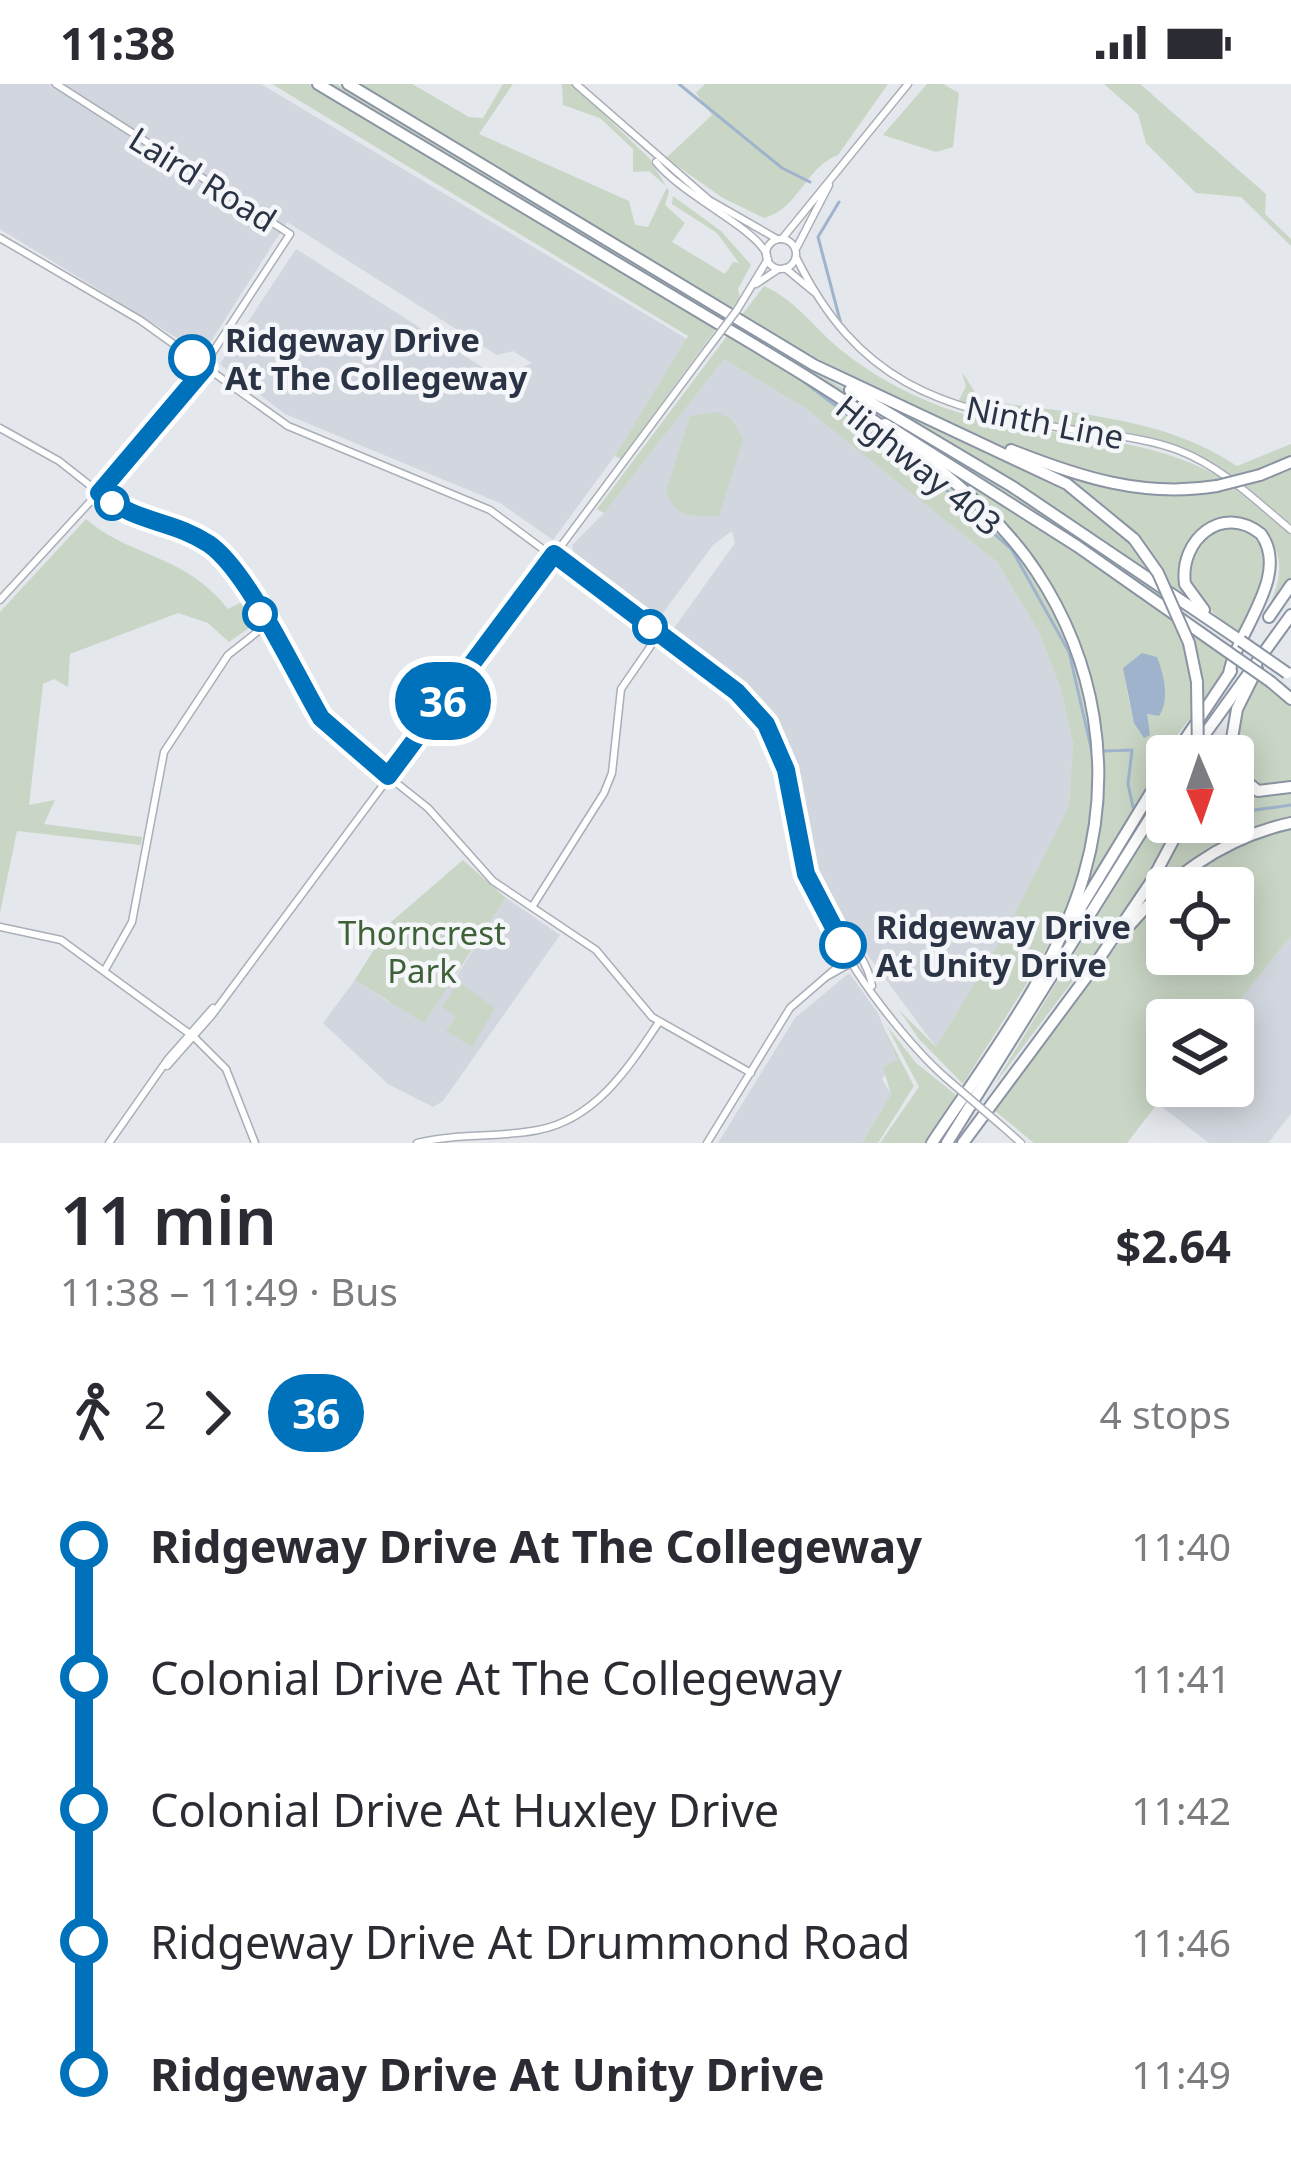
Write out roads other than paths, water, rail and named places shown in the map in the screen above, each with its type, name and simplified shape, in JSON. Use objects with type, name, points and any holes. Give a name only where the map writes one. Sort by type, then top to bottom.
[{"type":"highway","name":"Highway 403","points":[[318,84],[860,412],[1006,534],[1057,606],[1088,683],[1099,762],[1091,839],[1075,903],[1042,971],[932,1143]]},
{"type":"highway","name":"Highway 403","points":[[348,84],[814,364],[1067,484],[1134,539],[1175,606],[1197,682],[1195,735]]},
{"type":"highway","points":[[814,364],[1031,499],[1289,674]]},
{"type":"highway","points":[[860,412],[1001,495],[1291,698]]},
{"type":"highway","points":[[928,420],[1125,487],[1159,491],[1217,486],[1291,462]]},
{"type":"highway","points":[[1228,631],[1192,598],[1184,560],[1205,530],[1236,522],[1268,540],[1279,576],[1229,674]]},
{"type":"highway","points":[[1188,735],[1291,585]]},
{"type":"highway","points":[[1208,735],[1291,615]]},
{"type":"highway","points":[[1233,735],[1237,709],[1272,639]]},
{"type":"highway","points":[[1254,787],[1291,787]]},
{"type":"highway","points":[[1042,971],[1146,800]]},
{"type":"highway","points":[[1090,972],[1178,876],[1236,841],[1291,824]]},
{"type":"highway","points":[[947,1143],[1146,825]]},
{"type":"highway","points":[[963,1143],[1090,972],[1172,843]]},
{"type":"street","name":"Laird Road","points":[[56,84],[290,234],[205,368]]},
{"type":"street","points":[[576,84],[710,211],[757,236],[767,257]]},
{"type":"street","points":[[109,1143],[745,299],[780,239],[908,84]]},
{"type":"street","points":[[650,154],[723,210],[780,239],[796,254]]},
{"type":"street","points":[[756,284],[796,254],[829,182]]},
{"type":"street","points":[[0,238],[140,320],[288,426],[490,510],[737,692],[766,724],[786,770],[806,874],[853,959],[905,1037],[1021,1143]]},
{"type":"street","name":"Ninth Line","points":[[796,254],[849,339],[907,386],[989,416],[1174,448],[1232,480],[1291,530]]},
{"type":"street","name":"Ninth Line","points":[[767,257],[817,294]]},
{"type":"street","points":[[0,600],[205,368]]},
{"type":"street","points":[[0,428],[59,461],[132,517],[189,534],[216,549],[328,729],[428,808],[490,878],[596,950],[659,1022],[751,1073]]},
{"type":"street","points":[[106,968],[136,910],[164,752],[227,655],[266,625]]},
{"type":"street","points":[[532,907],[604,793],[612,773],[621,688],[659,634]]},
{"type":"street","points":[[0,927],[49,934],[106,968],[192,1035],[226,1069],[256,1143]]},
{"type":"street","points":[[707,1143],[790,1008],[853,959]]},
{"type":"street","points":[[417,1143],[533,1131],[560,1122],[611,1089],[659,1022]]},
{"type":"water","points":[[1142,653],[1157,657],[1164,679],[1162,710],[1159,716],[1147,714],[1150,735],[1144,738],[1134,723],[1123,668]]},
{"type":"waterway","points":[[679,84],[782,168],[810,182]]},
{"type":"waterway","points":[[839,202],[818,237],[841,324]]},
{"type":"waterway","points":[[803,381],[943,487],[1012,550],[1069,652],[1092,752]]},
{"type":"waterway","points":[[1104,751],[1132,750],[1128,784],[1133,807]]},
{"type":"waterway","points":[[1254,810],[1291,805]]},
{"type":"place","name":"Ridgeway Drive At The Collegeway","points":[[192,358]]},
{"type":"place","name":"Ridgeway Drive At Unity Drive","points":[[843,945]]},
{"type":"park label","name":"Thorncrest Park","points":[[422,951]]}]
